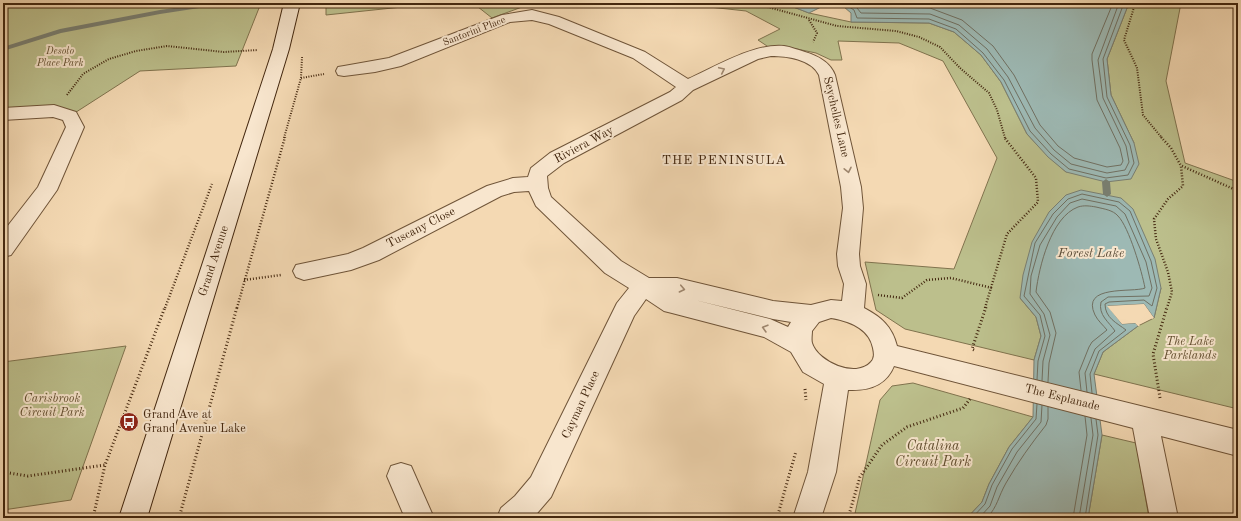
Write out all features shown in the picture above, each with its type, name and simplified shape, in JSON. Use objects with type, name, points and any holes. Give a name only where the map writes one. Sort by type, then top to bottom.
[{"type":"street","name":"Grand Avenue","points":[[133,518],[282,49],[291,7]]},
{"type":"street","name":"Santorini Place","points":[[344,71],[375,67],[395,62],[506,18],[532,15],[554,20],[639,55],[687,86]]},
{"type":"street","name":"Seychelles Lane","points":[[687,86],[752,56],[771,51],[784,51],[801,55],[812,59],[825,70],[851,187],[853,208],[848,254],[849,266],[855,284],[853,302]]},
{"type":"street","name":"Riviera Way","points":[[537,182],[538,174],[557,158],[676,96],[687,86]]},
{"type":"street","points":[[3,114],[54,111],[70,116],[75,127],[48,190],[3,249]]},
{"type":"street","points":[[537,182],[538,191],[543,201],[612,267],[643,287],[672,304],[770,329],[800,345],[812,364],[837,379],[862,380],[880,370],[887,354],[883,338],[853,302],[811,315],[773,310],[677,287],[643,287]]},
{"type":"street","name":"Tuscany Close","points":[[304,271],[351,262],[371,254],[494,191],[513,185],[537,182]]},
{"type":"street","name":"Cayman Place","points":[[511,518],[525,506],[541,487],[553,466],[625,310],[643,287]]},
{"type":"street","points":[[800,345],[800,328],[811,315]]},
{"type":"street","name":"The Esplanade","points":[[887,354],[1104,408],[1148,407],[1238,443]]},
{"type":"street","points":[[807,518],[822,472],[837,379]]},
{"type":"street","points":[[1148,407],[1164,518]]},
{"type":"street","points":[[401,476],[420,518]]},
{"type":"path","points":[[753,3],[837,26],[896,31],[919,37],[940,47],[960,68],[989,93],[997,110],[1003,135],[1036,178],[1038,202],[1007,234],[992,288],[972,349],[979,352]]},
{"type":"path","points":[[1137,3],[1135,4],[1124,40],[1137,68],[1139,92],[1144,115],[1171,148],[1181,166],[1183,186],[1168,199],[1154,219],[1156,239],[1168,272],[1172,292],[1153,354],[1160,398],[1148,407]]},
{"type":"path","points":[[809,19],[817,34],[813,41]]},
{"type":"path","points":[[54,111],[83,74],[108,59],[129,53],[167,46],[224,52],[262,50],[259,57]]},
{"type":"path","points":[[179,518],[301,78],[303,56]]},
{"type":"path","points":[[1181,166],[1238,191]]},
{"type":"path","points":[[93,518],[105,465],[214,178]]},
{"type":"path","points":[[244,280],[304,271]]},
{"type":"path","points":[[853,302],[902,298],[926,280],[951,278],[992,288]]},
{"type":"path","points":[[804,385],[807,405]]},
{"type":"path","points":[[848,518],[860,477],[882,445],[907,427],[963,408],[971,397]]},
{"type":"path","points":[[777,518],[797,450]]},
{"type":"path","points":[[3,472],[28,476],[105,465]]},
{"type":"green space","name":"Desoto Place Park","points":[[3,3],[261,3],[236,66],[140,71],[70,116],[3,114]]},
{"type":"green space","points":[[326,3],[412,3],[402,7],[326,15]]},
{"type":"green space","points":[[473,3],[533,3],[492,18]]},
{"type":"green space","name":"The Lake Parklands","points":[[691,3],[783,3],[809,13],[851,22],[929,23],[954,32],[981,55],[1001,82],[1027,134],[1066,172],[1134,143],[1111,95],[1107,59],[1129,3],[1181,3],[1166,81],[1185,163],[1238,182],[1238,409],[1094,374],[1103,352],[1138,326],[1154,318],[1161,288],[1020,298],[1036,317],[1041,336],[1034,360],[905,329],[876,310],[865,262],[954,269],[997,158],[943,61],[899,43],[838,41],[842,60],[831,60],[816,53],[792,48],[770,48],[758,40],[780,29],[746,11],[700,6]]},
{"type":"green space","name":"Carisbrook Circuit Park","points":[[126,346],[71,500],[3,510],[3,362]]},
{"type":"green space","name":"Catalina Circuit Park","points":[[913,383],[1033,417],[1009,447],[989,484],[982,502],[967,518],[854,518],[880,400],[892,386]]},
{"type":"green space","points":[[1102,435],[1136,443],[1149,518],[1088,518]]},
{"type":"water","points":[[783,3],[829,3],[809,13]]},
{"type":"water","points":[[830,3],[1129,3],[1107,59],[1111,95],[1134,143],[1139,164],[1131,179],[1106,182],[1066,172],[1048,157],[1027,134],[1001,82],[981,55],[954,32],[929,23],[851,22],[851,13],[844,7]]},
{"type":"water","name":"Forest Lake","points":[[1081,190],[1121,198],[1133,209],[1155,259],[1161,288],[1154,318],[1144,304],[1108,306],[1122,324],[1135,323],[1138,326],[1103,352],[1094,374],[1102,435],[1088,518],[967,518],[982,502],[989,484],[1009,447],[1033,417],[1034,360],[1041,336],[1036,317],[1020,298],[1023,275],[1032,242],[1049,212],[1066,195]]},
{"type":"pier","points":[[1144,304],[1154,318],[1152,319],[1143,306],[1112,308],[1123,322],[1136,321],[1140,326],[1135,323],[1122,324],[1107,306]]},
{"type":"waterway","points":[[3,49],[60,31],[160,12],[219,3]]},
{"type":"waterway","points":[[1106,182],[1107,194]]},
{"type":"place","name":"Grand Ave at Grand Avenue Lake","points":[[129,422]]},
{"type":"district","name":"THE PENINSULA","points":[[724,160]]}]
